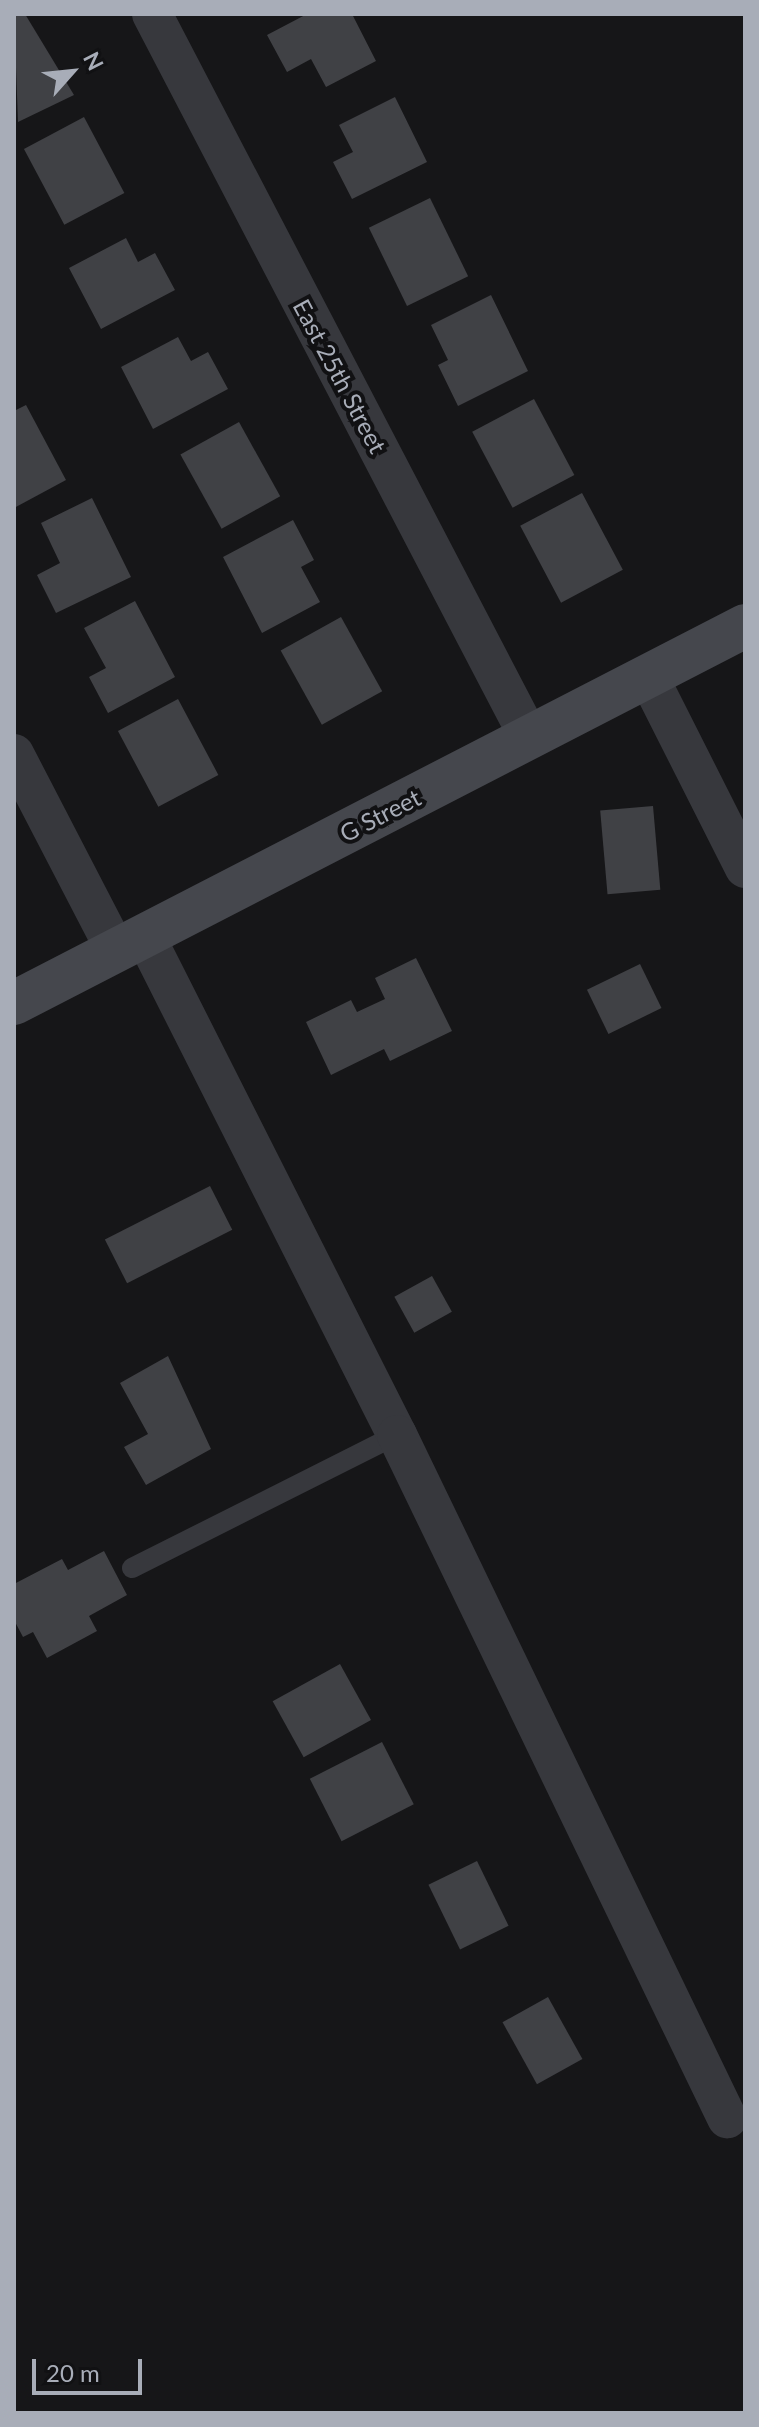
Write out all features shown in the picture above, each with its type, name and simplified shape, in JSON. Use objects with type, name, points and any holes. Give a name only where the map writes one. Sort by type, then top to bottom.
[{"type":"main road","name":"G Street","points":[[14,1003],[745,626]]},
{"type":"street","name":"East 25th Street","points":[[152,14],[529,737]]},
{"type":"street","points":[[648,676],[745,868]]},
{"type":"street","points":[[14,754],[131,943],[397,1435],[727,2118]]},
{"type":"lane","points":[[132,1568],[397,1435]]},
{"type":"building","points":[[14,14],[25,14],[74,95],[18,122]]},
{"type":"building","points":[[307,14],[352,14],[376,61],[326,87],[311,59],[287,72],[267,35]]},
{"type":"building","points":[[395,97],[427,162],[352,199],[333,162],[353,152],[339,125]]},
{"type":"building","points":[[84,117],[124,193],[64,225],[24,149]]},
{"type":"building","points":[[430,198],[468,276],[407,306],[369,228]]},
{"type":"building","points":[[126,238],[138,262],[155,253],[175,290],[101,329],[69,268]]},
{"type":"building","points":[[491,295],[528,371],[458,406],[438,365],[448,360],[431,325]]},
{"type":"building","points":[[178,337],[191,361],[208,352],[228,389],[153,429],[121,367]]},
{"type":"building","points":[[534,399],[574,475],[513,508],[472,432]]},
{"type":"building","points":[[26,405],[66,480],[14,508],[14,411]]},
{"type":"building","points":[[239,422],[280,496],[222,529],[180,454]]},
{"type":"building","points":[[582,493],[623,570],[561,603],[520,526]]},
{"type":"building","points":[[92,498],[131,577],[56,613],[37,575],[60,563],[41,523]]},
{"type":"building","points":[[293,520],[314,560],[301,567],[320,602],[262,633],[223,557]]},
{"type":"building","points":[[135,601],[175,677],[108,713],[89,677],[106,668],[84,628]]},
{"type":"building","points":[[341,617],[382,691],[322,725],[281,650]]},
{"type":"building","points":[[178,699],[218,775],[158,807],[118,731]]},
{"type":"building","points":[[653,806],[660,890],[608,894],[600,811]]},
{"type":"building","points":[[416,958],[452,1031],[390,1061],[384,1049],[331,1075],[306,1022],[351,1000],[357,1012],[385,999],[375,978]]},
{"type":"building","points":[[640,964],[661,1008],[608,1034],[587,990]]},
{"type":"building","points":[[210,1186],[232,1230],[127,1283],[105,1240]]},
{"type":"building","points":[[432,1276],[452,1312],[414,1333],[394,1297]]},
{"type":"building","points":[[168,1356],[211,1449],[146,1485],[124,1447],[148,1434],[120,1383]]},
{"type":"building","points":[[104,1551],[127,1595],[89,1616],[97,1631],[47,1658],[33,1632],[23,1637],[14,1620],[14,1584],[62,1559],[68,1570]]},
{"type":"building","points":[[340,1664],[371,1720],[304,1757],[273,1701]]},
{"type":"building","points":[[382,1742],[414,1804],[342,1841],[310,1779]]},
{"type":"building","points":[[477,1861],[509,1926],[460,1949],[428,1885]]},
{"type":"building","points":[[548,1997],[582,2059],[537,2084],[503,2022]]}]
